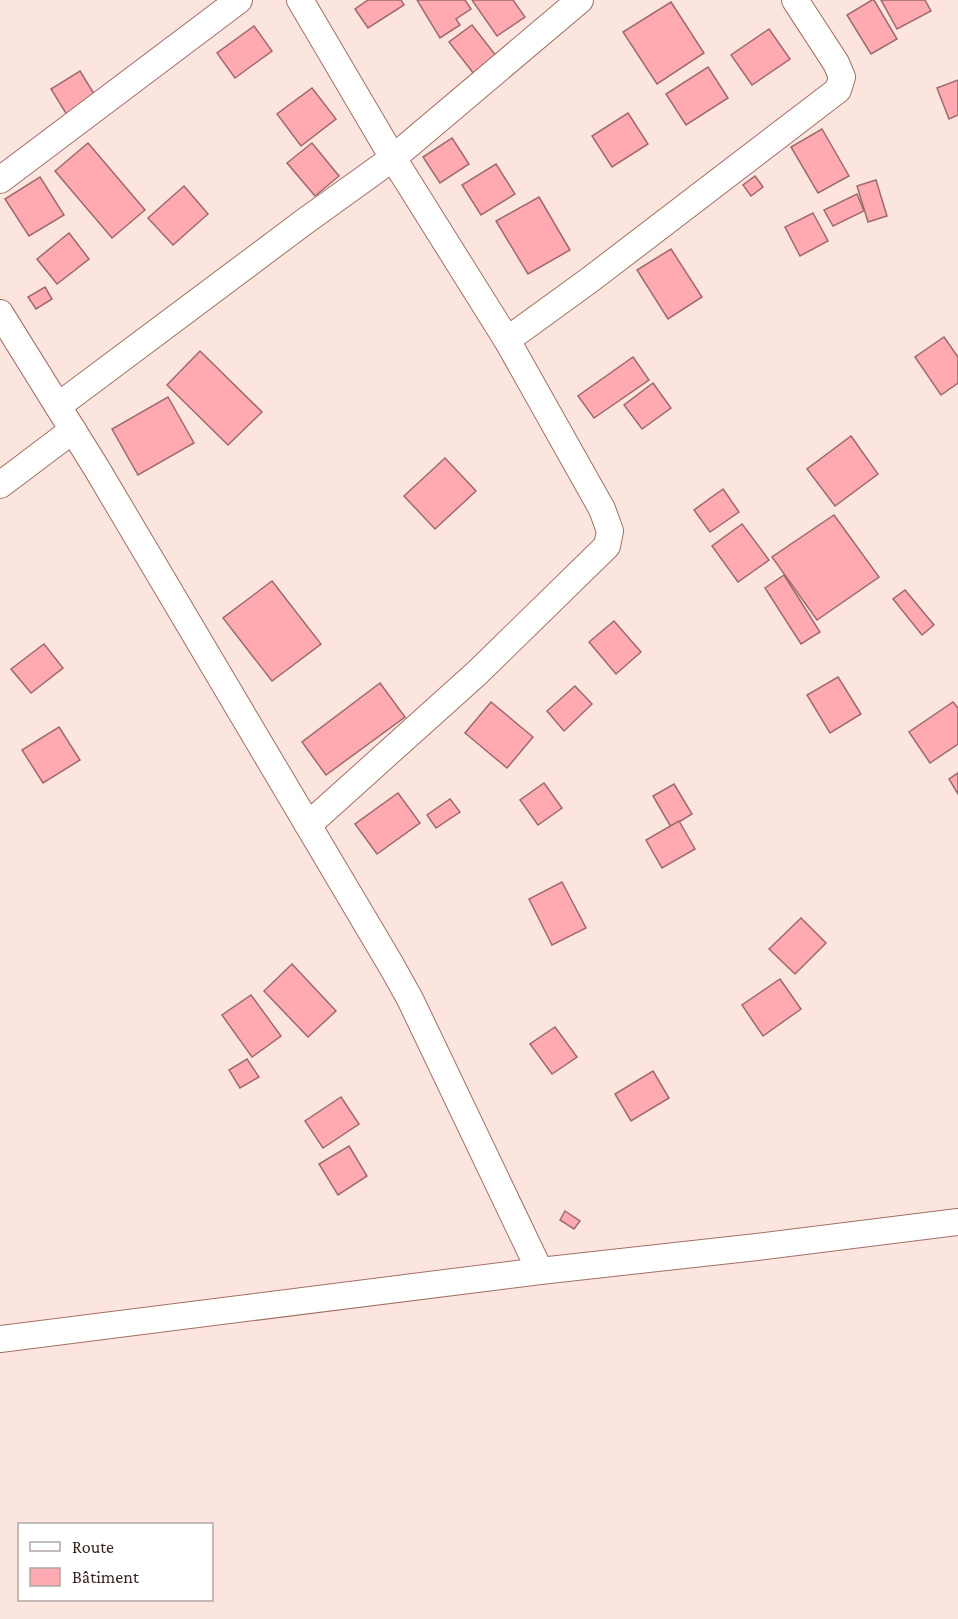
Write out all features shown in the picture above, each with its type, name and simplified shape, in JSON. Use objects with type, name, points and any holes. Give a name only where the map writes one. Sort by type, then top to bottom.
[{"type":"street","points":[[0,180],[239,0]]},
{"type":"street","points":[[300,0],[393,158],[507,340],[602,509],[610,531],[608,546],[477,673],[308,825]]},
{"type":"street","points":[[58,406],[393,158],[580,0]]},
{"type":"street","points":[[507,340],[591,279],[838,90],[842,77],[836,63],[795,0]]},
{"type":"street","points":[[0,313],[97,469],[410,999],[540,1271]]},
{"type":"street","points":[[0,484],[73,430]]},
{"type":"street","points":[[0,1339],[958,1221]]},
{"type":"building","points":[[368,0],[401,0],[404,5],[368,28],[355,9]]},
{"type":"building","points":[[417,0],[465,0],[471,9],[456,19],[460,25],[440,38]]},
{"type":"building","points":[[472,0],[513,0],[525,17],[497,36]]},
{"type":"building","points":[[872,0],[897,39],[871,54],[847,15]]},
{"type":"building","points":[[881,0],[925,0],[931,11],[897,29]]},
{"type":"building","points":[[671,2],[704,53],[657,84],[623,32]]},
{"type":"building","points":[[472,25],[497,57],[474,74],[449,42]]},
{"type":"building","points":[[254,26],[272,51],[235,78],[217,53]]},
{"type":"building","points":[[769,29],[790,59],[752,85],[731,55]]},
{"type":"building","points":[[708,67],[728,98],[686,125],[666,94]]},
{"type":"building","points":[[80,71],[96,97],[67,115],[51,89]]},
{"type":"building","points":[[958,80],[958,115],[949,119],[937,88]]},
{"type":"building","points":[[312,88],[336,119],[301,146],[277,114]]},
{"type":"building","points":[[628,113],[648,144],[612,167],[592,136]]},
{"type":"building","points":[[822,129],[849,176],[818,193],[791,147]]},
{"type":"building","points":[[452,138],[469,164],[440,183],[423,157]]},
{"type":"building","points":[[88,143],[145,210],[112,238],[55,171]]},
{"type":"building","points":[[312,143],[339,176],[315,196],[287,163]]},
{"type":"building","points":[[496,164],[515,194],[481,215],[462,185]]},
{"type":"building","points":[[755,176],[763,187],[751,196],[743,185]]},
{"type":"building","points":[[40,177],[64,215],[29,236],[5,199]]},
{"type":"building","points":[[876,180],[887,216],[868,222],[857,186]]},
{"type":"building","points":[[184,186],[208,214],[173,245],[148,218]]},
{"type":"building","points":[[857,194],[864,211],[833,226],[824,210]]},
{"type":"building","points":[[539,197],[570,250],[528,274],[496,221]]},
{"type":"building","points":[[813,213],[828,241],[800,256],[785,227]]},
{"type":"building","points":[[69,233],[89,259],[57,284],[37,259]]},
{"type":"building","points":[[671,249],[702,297],[668,319],[637,270]]},
{"type":"building","points":[[45,287],[52,299],[36,309],[28,297]]},
{"type":"building","points":[[944,337],[958,357],[958,383],[941,395],[915,357]]},
{"type":"building","points":[[200,351],[262,412],[228,445],[167,385]]},
{"type":"building","points":[[633,357],[649,380],[594,418],[578,396]]},
{"type":"building","points":[[653,383],[671,408],[642,429],[624,405]]},
{"type":"building","points":[[168,397],[194,443],[138,475],[112,429]]},
{"type":"building","points":[[851,436],[878,474],[835,506],[807,469]]},
{"type":"building","points":[[445,458],[476,491],[435,529],[404,496]]},
{"type":"building","points":[[723,489],[739,512],[710,532],[694,510]]},
{"type":"building","points":[[834,515],[879,577],[817,620],[772,557]]},
{"type":"building","points":[[742,524],[769,560],[738,582],[712,546]]},
{"type":"building","points":[[784,575],[820,632],[801,644],[765,588]]},
{"type":"building","points":[[272,581],[321,644],[272,681],[223,618]]},
{"type":"building","points":[[905,590],[934,625],[922,635],[893,599]]},
{"type":"building","points":[[614,621],[641,652],[616,674],[589,642]]},
{"type":"building","points":[[44,644],[63,668],[31,693],[11,669]]},
{"type":"building","points":[[838,677],[861,714],[830,733],[807,695]]},
{"type":"building","points":[[380,683],[405,717],[326,775],[302,742]]},
{"type":"building","points":[[575,686],[592,704],[564,731],[547,711]]},
{"type":"building","points":[[491,702],[533,737],[507,768],[465,733]]},
{"type":"building","points":[[953,702],[958,708],[958,744],[930,763],[909,732]]},
{"type":"building","points":[[59,727],[80,760],[43,783],[22,750]]},
{"type":"building","points":[[958,773],[958,794],[949,779]]},
{"type":"building","points":[[544,783],[562,808],[538,825],[520,800]]},
{"type":"building","points":[[674,784],[692,814],[671,827],[653,796]]},
{"type":"building","points":[[398,793],[420,823],[377,854],[355,824]]},
{"type":"building","points":[[450,799],[460,812],[436,828],[427,815]]},
{"type":"building","points":[[679,821],[695,849],[662,868],[646,840]]},
{"type":"building","points":[[562,882],[586,928],[552,945],[529,899]]},
{"type":"building","points":[[801,918],[826,943],[795,974],[769,949]]},
{"type":"building","points":[[292,964],[336,1011],[308,1037],[264,991]]},
{"type":"building","points":[[780,979],[801,1009],[763,1036],[742,1005]]},
{"type":"building","points":[[251,995],[281,1036],[252,1057],[222,1015]]},
{"type":"building","points":[[555,1027],[577,1057],[552,1074],[530,1044]]},
{"type":"building","points":[[247,1059],[259,1077],[240,1088],[229,1070]]},
{"type":"building","points":[[653,1071],[669,1098],[631,1121],[615,1094]]},
{"type":"building","points":[[341,1097],[359,1124],[323,1148],[305,1121]]},
{"type":"building","points":[[349,1146],[367,1176],[338,1195],[319,1164]]},
{"type":"building","points":[[565,1211],[580,1221],[574,1229],[560,1220]]}]
